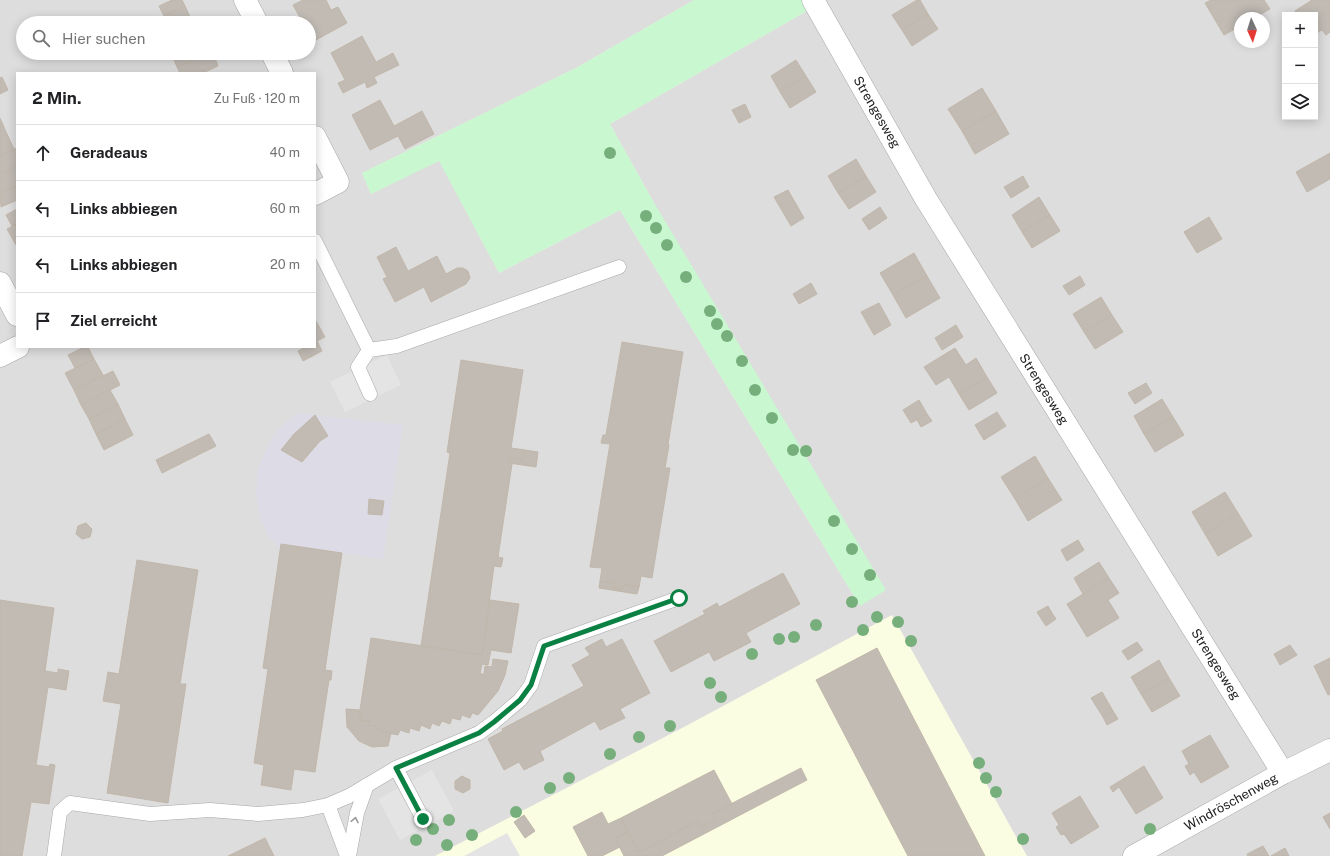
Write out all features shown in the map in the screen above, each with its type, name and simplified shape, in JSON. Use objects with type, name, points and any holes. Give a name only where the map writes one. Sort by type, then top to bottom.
[{"type":"street","points":[[245,0],[253,16]]},
{"type":"street","name":"Strengesweg","points":[[813,0],[926,199],[1283,773]]},
{"type":"street","points":[[276,60],[282,72]]},
{"type":"street","points":[[316,139],[338,182],[316,193]]},
{"type":"street","points":[[0,283],[16,313]]},
{"type":"street","points":[[0,356],[16,348]]},
{"type":"street","name":"Windröschenweg","points":[[1134,856],[1283,773],[1330,750]]},
{"type":"lane","points":[[316,243],[369,350]]},
{"type":"lane","points":[[370,394],[358,366],[369,350],[397,346],[620,267]]},
{"type":"lane","points":[[54,856],[60,812],[70,803],[150,814],[210,810],[258,814],[303,810],[328,805],[348,796],[396,768],[479,733],[494,722],[520,700],[531,685],[544,646],[679,598]]},
{"type":"lane","points":[[396,768],[423,819]]},
{"type":"lane","points":[[348,856],[357,813],[366,785]]},
{"type":"lane","points":[[328,805],[348,856]]},
{"type":"shaded area","points":[[0,0],[694,0],[576,68],[362,173],[371,194],[439,160],[499,273],[620,210],[860,606],[653,201],[610,124],[826,0],[1330,0],[1330,856],[0,856]]},
{"type":"shaded area","points":[[387,355],[401,385],[345,412],[330,382]]},
{"type":"shaded area","points":[[298,413],[403,425],[383,559],[281,544],[280,550],[268,536],[260,516],[256,493],[258,469],[267,447],[278,429]]},
{"type":"shaded area","points":[[892,615],[1027,856],[435,856],[684,727]]},
{"type":"shaded area","points":[[432,770],[454,811],[400,840],[378,799]]},
{"type":"shaded area","points":[[507,833],[520,856],[464,856]]},
{"type":"green space","points":[[694,0],[826,0],[610,124],[653,201],[886,590],[860,606],[620,210],[499,273],[439,161],[371,194],[362,173],[576,68]]},
{"type":"building","points":[[172,0],[182,0],[185,6],[164,16],[159,6]]},
{"type":"building","points":[[303,0],[326,0],[331,10],[338,7],[347,23],[316,40],[316,16],[299,16],[293,5]]},
{"type":"building","points":[[917,0],[920,0],[928,14],[902,30],[892,15]]},
{"type":"building","points":[[1211,0],[1264,0],[1270,9],[1265,12],[1234,12],[1234,29],[1224,35],[1205,3]]},
{"type":"building","points":[[1312,0],[1330,0],[1330,32],[1326,35],[1322,30],[1318,32],[1318,12],[1295,11]]},
{"type":"building","points":[[185,6],[190,16],[166,16]]},
{"type":"building","points":[[928,14],[938,29],[912,46],[902,30]]},
{"type":"building","points":[[362,36],[376,62],[393,53],[399,65],[374,77],[377,83],[367,88],[365,82],[343,93],[338,83],[345,80],[331,53]]},
{"type":"building","points":[[174,60],[193,60],[177,67]]},
{"type":"building","points":[[193,60],[216,60],[218,66],[205,72],[180,72],[177,67]]},
{"type":"building","points":[[796,60],[806,76],[780,92],[771,76]]},
{"type":"building","points":[[806,76],[816,92],[790,108],[780,92]]},
{"type":"building","points":[[2,77],[8,90],[0,94],[0,78]]},
{"type":"building","points":[[982,88],[996,111],[962,131],[948,109]]},
{"type":"building","points":[[380,100],[394,126],[422,111],[434,134],[405,149],[398,136],[370,150],[352,115]]},
{"type":"building","points":[[745,104],[751,117],[739,123],[732,110]]},
{"type":"building","points":[[996,111],[1009,134],[975,154],[962,131]]},
{"type":"building","points":[[0,118],[7,134],[0,138]]},
{"type":"building","points":[[7,134],[14,149],[0,156],[0,138]]},
{"type":"building","points":[[16,148],[16,166],[0,173],[0,156]]},
{"type":"building","points":[[1330,153],[1330,179],[1307,192],[1296,172]]},
{"type":"building","points":[[856,159],[866,176],[838,193],[828,176]]},
{"type":"building","points":[[16,166],[16,186],[0,193],[0,173]]},
{"type":"building","points":[[866,176],[876,192],[849,209],[838,193]]},
{"type":"building","points":[[1023,176],[1029,187],[1011,198],[1004,187]]},
{"type":"building","points":[[16,186],[16,200],[1,207],[0,193]]},
{"type":"building","points":[[788,190],[804,218],[791,226],[774,197]]},
{"type":"building","points":[[1039,197],[1050,215],[1022,232],[1012,215]]},
{"type":"building","points":[[880,207],[887,218],[869,230],[862,219]]},
{"type":"building","points":[[16,210],[16,224],[12,226],[6,215]]},
{"type":"building","points":[[1050,215],[1060,231],[1032,248],[1022,232]]},
{"type":"building","points":[[1209,217],[1222,239],[1197,253],[1184,232]]},
{"type":"building","points":[[16,224],[16,245],[7,229]]},
{"type":"building","points":[[396,247],[408,271],[437,256],[446,274],[457,268],[463,268],[468,271],[470,278],[466,284],[431,302],[424,287],[395,302],[383,279],[387,277],[377,257]]},
{"type":"building","points":[[914,253],[927,276],[893,295],[880,273]]},
{"type":"building","points":[[927,276],[940,298],[906,318],[893,295]]},
{"type":"building","points":[[1080,276],[1085,285],[1069,295],[1063,286]]},
{"type":"building","points":[[811,283],[817,294],[799,304],[793,294]]},
{"type":"building","points":[[1101,297],[1112,315],[1084,332],[1073,314]]},
{"type":"building","points":[[879,303],[891,325],[874,335],[861,312]]},
{"type":"building","points":[[1112,315],[1123,332],[1095,349],[1084,332]]},
{"type":"building","points":[[316,321],[325,337],[316,342]]},
{"type":"building","points":[[956,325],[963,337],[942,350],[935,338]]},
{"type":"building","points":[[316,342],[322,351],[303,361],[298,351],[304,348],[316,348]]},
{"type":"building","points":[[622,342],[683,352],[665,468],[670,468],[652,578],[641,576],[639,587],[624,585],[623,589],[614,588],[615,583],[600,581],[602,568],[590,567],[610,444],[601,443],[603,435],[606,435]]},
{"type":"building","points":[[82,348],[88,348],[94,359],[75,368],[68,355]]},
{"type":"building","points":[[955,348],[966,365],[976,358],[987,377],[959,394],[949,377],[936,385],[924,367]]},
{"type":"building","points":[[94,359],[103,375],[74,390],[65,373]]},
{"type":"building","points":[[461,360],[523,370],[511,448],[525,450],[523,460],[510,458],[509,463],[512,464],[498,557],[503,558],[501,567],[494,566],[482,655],[421,646],[450,453],[447,452]]},
{"type":"building","points":[[113,371],[120,385],[81,405],[74,390]]},
{"type":"building","points":[[987,377],[997,393],[969,410],[959,394]]},
{"type":"building","points":[[1146,383],[1152,393],[1135,404],[1128,393]]},
{"type":"building","points":[[110,390],[118,404],[89,419],[81,405]]},
{"type":"building","points":[[1162,399],[1173,417],[1144,434],[1134,416]]},
{"type":"building","points":[[919,400],[927,414],[911,423],[903,410]]},
{"type":"building","points":[[118,404],[125,419],[96,434],[89,419]]},
{"type":"building","points":[[997,412],[1006,426],[984,440],[975,425]]},
{"type":"building","points":[[927,414],[932,421],[921,427],[917,420]]},
{"type":"building","points":[[315,415],[328,436],[320,441],[302,462],[281,450],[294,434]]},
{"type":"building","points":[[1173,417],[1184,435],[1155,452],[1144,434]]},
{"type":"building","points":[[125,419],[133,435],[104,450],[96,434]]},
{"type":"building","points":[[209,434],[216,446],[162,473],[156,460]]},
{"type":"building","points":[[525,450],[538,452],[536,467],[509,463],[510,458],[523,460]]},
{"type":"building","points":[[1035,456],[1048,478],[1015,499],[1001,477]]},
{"type":"building","points":[[1048,478],[1062,500],[1028,521],[1015,499]]},
{"type":"building","points":[[1225,492],[1238,513],[1205,534],[1192,512]]},
{"type":"building","points":[[369,499],[384,501],[382,515],[368,514]]},
{"type":"building","points":[[1238,513],[1252,536],[1218,556],[1205,534]]},
{"type":"building","points":[[86,523],[92,529],[90,537],[82,539],[76,534],[78,526]]},
{"type":"building","points":[[1078,540],[1084,550],[1067,561],[1061,550]]},
{"type":"building","points":[[281,544],[342,553],[325,670],[332,671],[331,680],[329,680],[315,772],[294,769],[291,790],[261,785],[264,765],[254,763],[268,669],[263,668]]},
{"type":"building","points":[[137,560],[198,570],[180,684],[186,684],[168,803],[107,793],[121,704],[103,701],[108,672],[119,674]]},
{"type":"building","points":[[1099,562],[1109,578],[1083,594],[1074,578]]},
{"type":"building","points":[[783,573],[800,604],[746,633],[751,642],[714,661],[709,652],[671,672],[654,641],[705,614],[703,611],[717,603],[719,607]]},
{"type":"building","points":[[1109,578],[1119,593],[1108,600],[1119,618],[1087,637],[1067,604]]},
{"type":"building","points":[[600,581],[615,583],[614,588],[623,589],[624,585],[639,587],[637,594],[599,588]]},
{"type":"building","points":[[0,600],[54,608],[45,671],[58,673],[58,669],[69,671],[66,690],[48,687],[36,765],[49,767],[50,764],[55,765],[49,804],[31,802],[22,856],[0,856]]},
{"type":"building","points":[[490,600],[519,604],[511,653],[491,650],[488,665],[482,664],[480,674],[484,674],[485,666],[492,667],[493,659],[508,661],[505,675],[498,691],[478,715],[472,713],[470,718],[462,715],[460,720],[452,718],[450,724],[442,721],[439,726],[432,723],[430,729],[421,725],[419,731],[410,728],[409,733],[400,730],[398,735],[378,731],[378,727],[368,725],[369,721],[360,720],[360,710],[371,638],[482,655]]},
{"type":"building","points":[[1048,606],[1052,613],[1042,620],[1037,612]]},
{"type":"building","points":[[1052,613],[1056,619],[1046,626],[1042,620]]},
{"type":"building","points":[[602,639],[606,647],[622,639],[650,693],[620,709],[625,718],[600,730],[595,721],[540,751],[544,760],[524,770],[519,762],[504,770],[488,739],[503,731],[502,729],[584,686],[572,665],[590,655],[585,648]]},
{"type":"building","points":[[1137,642],[1143,650],[1128,660],[1122,651]]},
{"type":"building","points":[[1290,645],[1297,655],[1280,665],[1274,654]]},
{"type":"building","points":[[877,648],[985,856],[908,856],[816,680]]},
{"type":"building","points":[[1330,658],[1330,694],[1328,695],[1314,666]]},
{"type":"building","points":[[1159,660],[1169,678],[1141,694],[1131,677]]},
{"type":"building","points":[[1169,678],[1180,696],[1152,712],[1141,694]]},
{"type":"building","points":[[1102,692],[1113,711],[1103,717],[1091,698]]},
{"type":"building","points":[[346,709],[360,710],[360,720],[369,721],[368,725],[378,727],[378,731],[391,733],[388,746],[372,747],[359,741],[347,727]]},
{"type":"building","points":[[1113,711],[1118,719],[1107,725],[1103,717]]},
{"type":"building","points":[[1210,735],[1229,767],[1201,783],[1194,772],[1190,775],[1185,766],[1189,764],[1182,751]]},
{"type":"building","points":[[1144,766],[1163,798],[1136,814],[1119,787],[1113,792],[1110,787]]},
{"type":"building","points":[[801,768],[807,780],[662,856],[624,856],[615,838],[628,832],[639,852],[698,821],[701,827],[715,820],[711,814]]},
{"type":"building","points":[[714,770],[732,804],[711,814],[715,820],[701,827],[698,821],[639,852],[621,818]]},
{"type":"building","points":[[462,776],[470,780],[470,789],[463,793],[455,789],[455,781]]},
{"type":"building","points":[[1080,796],[1099,827],[1071,844],[1064,834],[1061,835],[1056,827],[1059,825],[1052,813]]},
{"type":"building","points":[[602,812],[608,824],[621,818],[628,832],[615,838],[620,847],[602,856],[588,856],[573,827]]},
{"type":"building","points":[[1330,813],[1330,829],[1323,817]]},
{"type":"building","points":[[524,815],[535,831],[525,838],[514,822]]},
{"type":"building","points":[[265,838],[274,856],[228,856]]},
{"type":"building","points":[[1263,846],[1269,856],[1248,856],[1247,854]]},
{"type":"building","points":[[1285,848],[1289,856],[1271,856]]},
{"type":"route","points":[[423,819],[396,768],[479,733],[494,722],[520,700],[531,685],[544,646],[679,598]]}]
